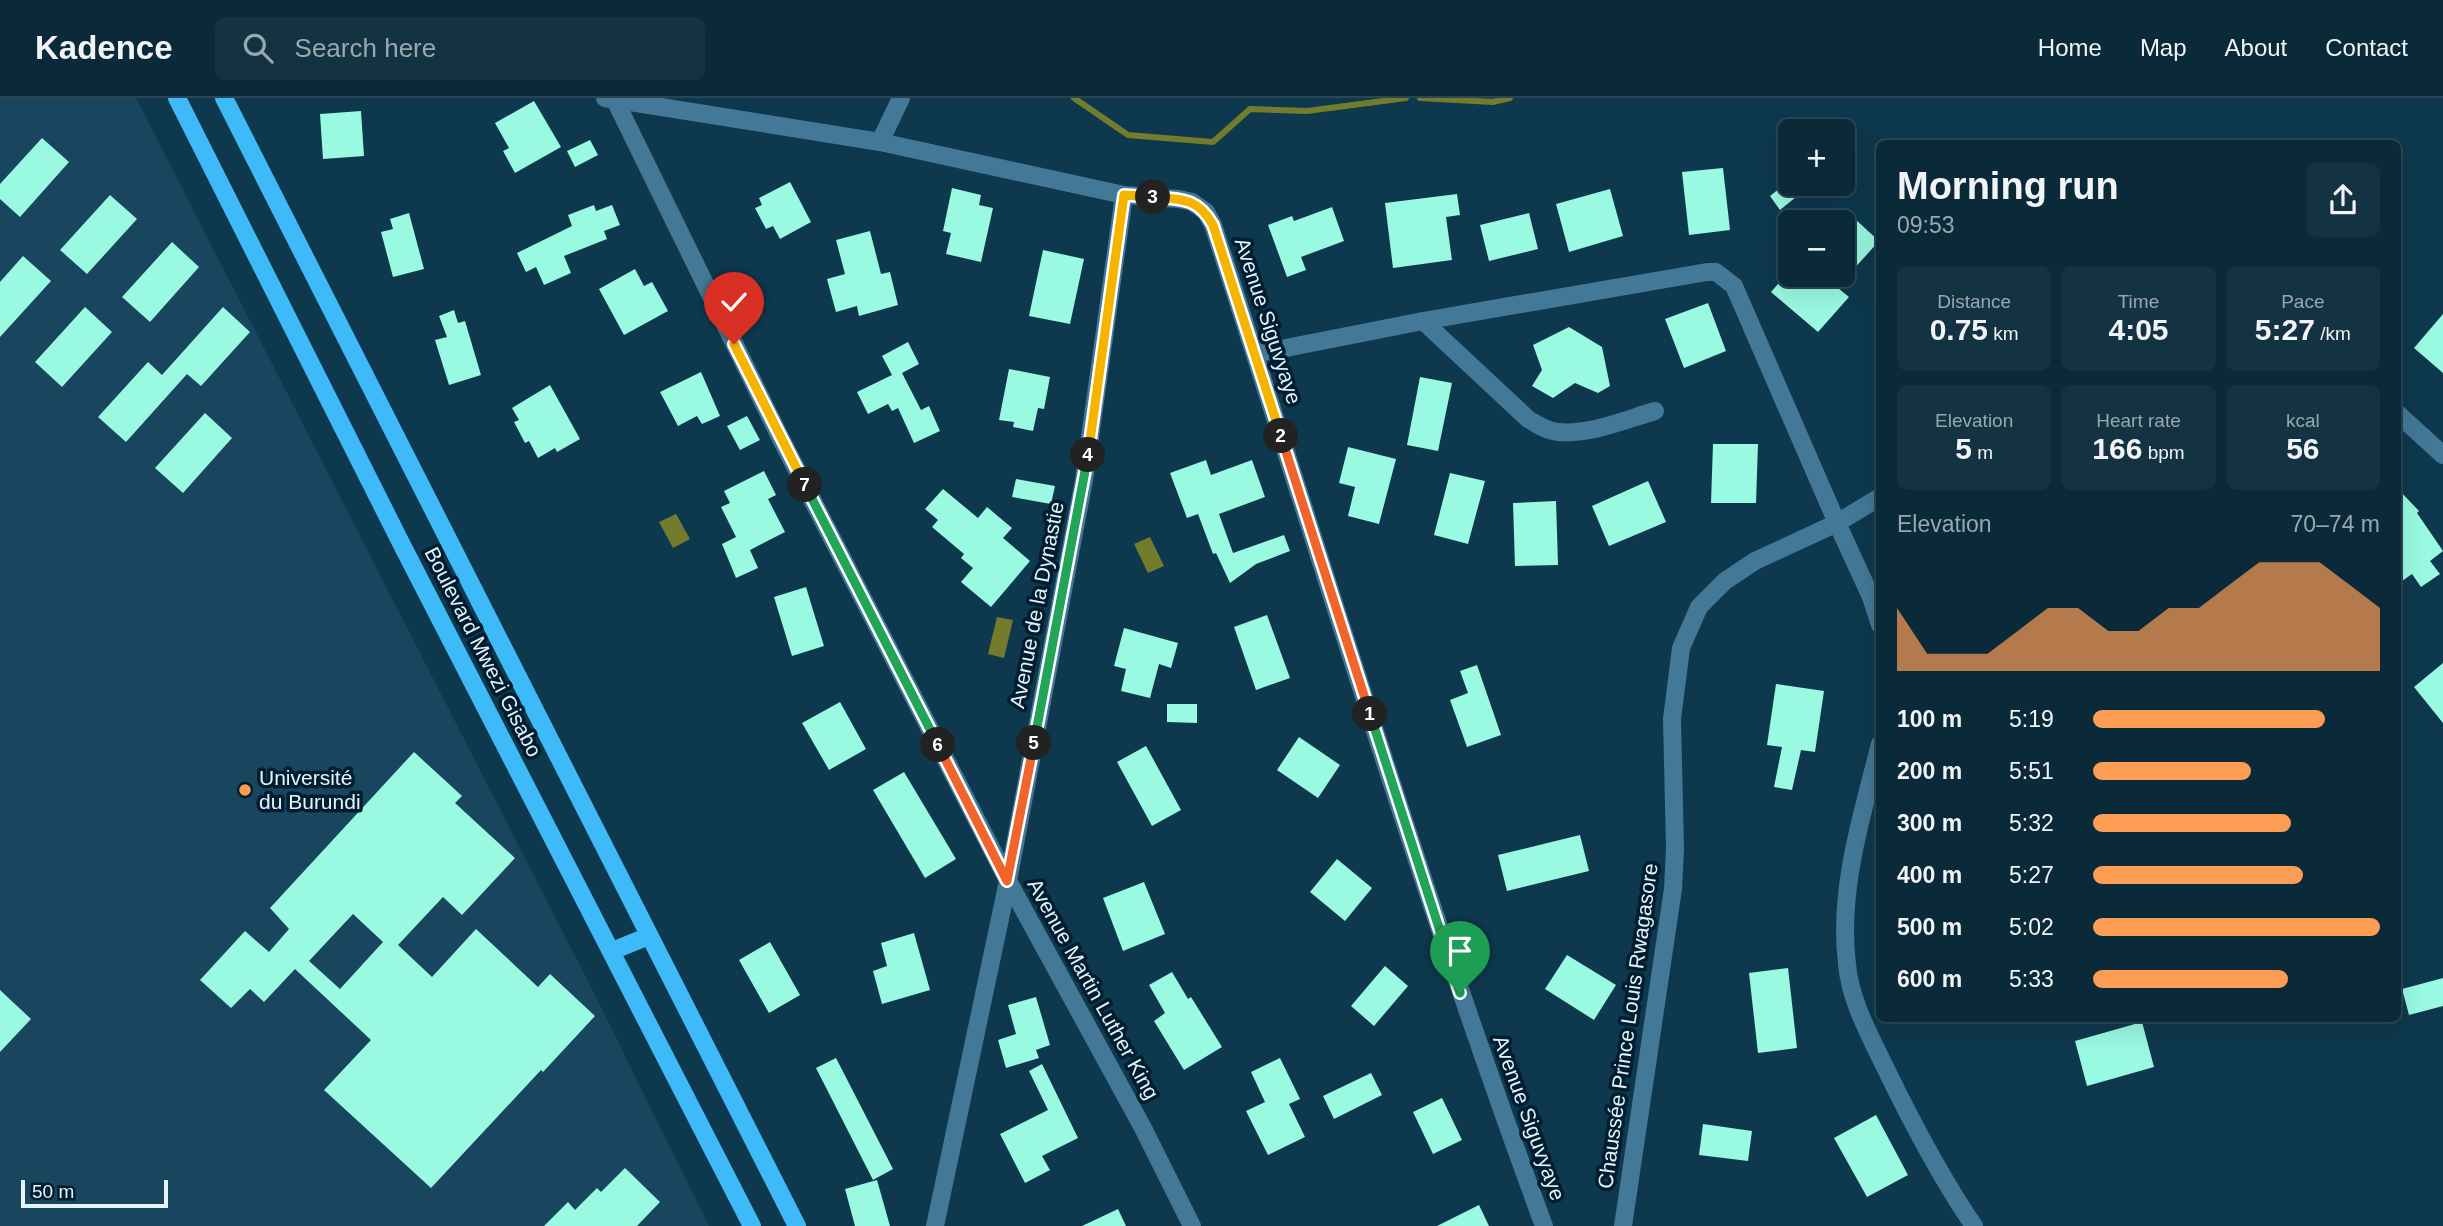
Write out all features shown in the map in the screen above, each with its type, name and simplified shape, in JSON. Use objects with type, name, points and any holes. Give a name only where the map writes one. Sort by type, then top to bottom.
[{"type":"main road","name":"Boulevard Mwezi Gisabo","points":[[177,98],[396,533],[752,1226]]},
{"type":"main road","name":"Boulevard Mwezi Gisabo","points":[[224,98],[797,1226]]},
{"type":"main road","points":[[612,951],[649,936]]},
{"type":"street","points":[[880,142],[901,98]]},
{"type":"street","name":"Avenue Siguvyaye","points":[[611,99],[880,142],[1124,195],[1179,199],[1192,202],[1206,212],[1213,225],[1255,354],[1439,930],[1544,1226]]},
{"type":"street","name":"Avenue Martin Luther King","points":[[611,99],[1007,881],[1143,1128],[1192,1226]]},
{"type":"street","name":"Avenue de la Dynastie","points":[[935,1226],[1007,881],[1084,480],[1124,195]]},
{"type":"street","points":[[1255,354],[1423,321],[1716,272],[1734,286],[1876,613]]},
{"type":"street","points":[[1423,321],[1528,419],[1543,428],[1557,432],[1582,431],[1655,411]]},
{"type":"street","points":[[2401,417],[2443,455]]},
{"type":"street","name":"Chaussée Prince Louis Rwagasore","points":[[1623,1226],[1673,889],[1675,848],[1672,719],[1681,648],[1699,607],[1725,581],[1755,561],[1837,523],[1876,500]]},
{"type":"street","points":[[1876,760],[1847,882],[1847,965],[1858,1011],[1914,1128],[1975,1226]]},
{"type":"shaded area","name":"Université du Burundi","points":[[0,98],[136,98],[594,993],[709,1226],[0,1226]]},
{"type":"shaded area","points":[[676,514],[690,539],[673,548],[659,522]]},
{"type":"shaded area","points":[[1150,537],[1164,566],[1148,573],[1134,544]]},
{"type":"shaded area","points":[[997,617],[1013,620],[1004,658],[988,654]]},
{"type":"building","points":[[534,101],[561,147],[515,173],[503,151],[509,148],[495,123]]},
{"type":"building","points":[[361,111],[364,156],[323,159],[320,114]]},
{"type":"building","points":[[42,138],[69,162],[20,217],[0,199],[0,184]]},
{"type":"building","points":[[590,140],[598,155],[575,167],[567,151]]},
{"type":"building","points":[[1723,168],[1730,230],[1689,235],[1682,172]]},
{"type":"building","points":[[790,182],[811,222],[780,239],[773,226],[766,229],[755,208],[762,205],[759,198]]},
{"type":"building","points":[[952,188],[981,195],[979,205],[993,208],[981,262],[946,254],[951,233],[943,231]]},
{"type":"building","points":[[1610,189],[1623,236],[1569,252],[1556,204]]},
{"type":"building","points":[[1778,190],[1778,196],[1797,196],[1780,210],[1770,196]]},
{"type":"building","points":[[1457,194],[1460,215],[1446,217],[1452,260],[1393,268],[1385,203]]},
{"type":"building","points":[[110,195],[137,219],[87,274],[60,250]]},
{"type":"building","points":[[594,205],[596,211],[612,205],[620,225],[604,231],[607,239],[564,256],[571,273],[544,285],[536,267],[526,272],[517,253],[572,226],[568,215]]},
{"type":"building","points":[[1332,207],[1344,241],[1301,257],[1306,270],[1287,277],[1268,225],[1292,216],[1294,221]]},
{"type":"building","points":[[409,213],[424,269],[393,277],[381,232],[393,229],[390,219]]},
{"type":"building","points":[[1529,213],[1538,249],[1489,261],[1480,225]]},
{"type":"building","points":[[1855,219],[1876,238],[1876,244],[1855,268]]},
{"type":"building","points":[[870,231],[881,274],[890,272],[898,305],[859,316],[857,306],[836,312],[827,279],[845,274],[836,240]]},
{"type":"building","points":[[172,242],[199,267],[150,322],[122,297]]},
{"type":"building","points":[[1043,250],[1084,259],[1070,324],[1029,316]]},
{"type":"building","points":[[23,256],[51,281],[0,337],[0,282]]},
{"type":"building","points":[[635,269],[644,286],[652,282],[668,311],[624,335],[599,289]]},
{"type":"building","points":[[1778,284],[1778,287],[1837,287],[1849,297],[1818,332],[1771,292]]},
{"type":"building","points":[[1708,303],[1726,351],[1684,368],[1665,319]]},
{"type":"building","points":[[85,307],[112,332],[62,387],[35,362]]},
{"type":"building","points":[[223,307],[250,332],[201,386],[187,374],[126,442],[98,417],[148,362],[162,375]]},
{"type":"building","points":[[454,310],[458,323],[465,321],[481,375],[449,385],[435,340],[447,337],[439,316]]},
{"type":"building","points":[[2443,314],[2443,373],[2414,348]]},
{"type":"building","points":[[1569,327],[1602,347],[1610,386],[1598,393],[1575,383],[1553,398],[1532,386],[1542,370],[1533,345]]},
{"type":"building","points":[[908,342],[919,364],[902,373],[921,410],[929,406],[940,431],[914,443],[898,408],[892,411],[888,404],[868,414],[857,392],[892,375],[882,356]]},
{"type":"building","points":[[1009,369],[1050,377],[1044,409],[1038,408],[1033,431],[1013,427],[1014,422],[999,420]]},
{"type":"building","points":[[701,372],[720,416],[702,424],[697,416],[678,426],[660,392]]},
{"type":"building","points":[[1420,377],[1452,383],[1438,451],[1407,445]]},
{"type":"building","points":[[550,385],[580,439],[557,452],[555,448],[538,458],[529,441],[525,443],[514,422],[519,420],[512,408]]},
{"type":"building","points":[[205,413],[232,438],[183,493],[155,468]]},
{"type":"building","points":[[747,416],[760,440],[740,450],[727,426]]},
{"type":"building","points":[[1713,444],[1758,444],[1756,503],[1711,503]]},
{"type":"building","points":[[1348,447],[1396,459],[1379,524],[1348,516],[1355,487],[1339,483]]},
{"type":"building","points":[[1206,460],[1211,475],[1252,460],[1265,497],[1219,514],[1233,553],[1284,535],[1290,551],[1256,564],[1230,583],[1216,553],[1213,554],[1198,514],[1187,518],[1170,473]]},
{"type":"building","points":[[764,471],[776,495],[768,499],[785,532],[750,550],[758,568],[736,578],[722,544],[736,537],[721,507],[730,503],[724,491]]},
{"type":"building","points":[[1450,473],[1485,481],[1468,544],[1434,535]]},
{"type":"building","points":[[1016,479],[1055,486],[1051,504],[1012,497]]},
{"type":"building","points":[[1648,481],[1666,522],[1609,546],[1592,506]]},
{"type":"building","points":[[943,489],[978,518],[987,507],[1012,528],[1003,538],[1030,561],[991,607],[961,582],[973,568],[961,558],[964,554],[932,527],[938,520],[925,509]]},
{"type":"building","points":[[2401,492],[2419,511],[2417,513],[2443,551],[2430,561],[2440,574],[2421,587],[2412,574],[2401,582]]},
{"type":"building","points":[[1556,501],[1558,565],[1515,566],[1513,503]]},
{"type":"building","points":[[806,587],[824,646],[792,656],[774,597]]},
{"type":"building","points":[[1267,615],[1290,678],[1256,690],[1234,627]]},
{"type":"building","points":[[1124,628],[1178,643],[1171,668],[1159,664],[1150,698],[1121,691],[1126,669],[1114,666]]},
{"type":"building","points":[[2443,663],[2443,723],[2414,687]]},
{"type":"building","points":[[1477,665],[1501,735],[1467,747],[1450,700],[1468,693],[1460,671]]},
{"type":"building","points":[[1776,684],[1824,691],[1815,752],[1801,750],[1792,790],[1774,787],[1782,747],[1767,745]]},
{"type":"building","points":[[840,702],[866,749],[829,770],[802,723]]},
{"type":"building","points":[[1167,704],[1197,704],[1197,723],[1167,722]]},
{"type":"building","points":[[1299,737],[1340,765],[1318,798],[1277,770]]},
{"type":"building","points":[[1146,746],[1181,810],[1152,826],[1117,762]]},
{"type":"building","points":[[414,752],[462,796],[455,803],[515,858],[462,915],[443,897],[398,945],[432,977],[476,929],[538,987],[550,974],[595,1016],[431,1188],[324,1090],[371,1040],[295,969],[264,1002],[250,989],[231,1008],[200,980],[245,931],[269,952],[289,929],[270,908]],"holes":[[[353,914],[383,942],[340,989],[309,961]]]},
{"type":"building","points":[[904,772],[956,859],[925,878],[873,790]]},
{"type":"building","points":[[1580,835],[1589,871],[1507,891],[1498,855]]},
{"type":"building","points":[[1337,859],[1372,888],[1345,921],[1310,892]]},
{"type":"building","points":[[1144,882],[1165,934],[1123,951],[1103,898]]},
{"type":"building","points":[[914,933],[930,990],[882,1004],[873,971],[887,966],[881,943]]},
{"type":"building","points":[[770,942],[800,995],[769,1013],[739,960]]},
{"type":"building","points":[[1567,955],[1616,985],[1594,1020],[1545,989]]},
{"type":"building","points":[[1385,966],[1408,986],[1374,1026],[1351,1006]]},
{"type":"building","points":[[1788,968],[1797,1048],[1758,1053],[1749,973]]},
{"type":"building","points":[[1172,972],[1222,1047],[1184,1070],[1154,1021],[1165,1013],[1149,985]]},
{"type":"building","points":[[2443,978],[2443,1006],[2409,1015],[2402,989]]},
{"type":"building","points":[[0,990],[31,1019],[0,1052]]},
{"type":"building","points":[[1036,997],[1050,1045],[1036,1050],[1039,1058],[1006,1068],[998,1040],[1016,1034],[1008,1005]]},
{"type":"building","points":[[2142,1022],[2154,1067],[2087,1086],[2075,1041]]},
{"type":"building","points":[[836,1058],[893,1169],[873,1180],[816,1068]]},
{"type":"building","points":[[1280,1058],[1300,1099],[1289,1104],[1305,1137],[1268,1155],[1246,1111],[1265,1102],[1251,1072]]},
{"type":"building","points":[[1042,1064],[1078,1138],[1042,1156],[1050,1170],[1025,1183],[1000,1134],[1048,1110],[1029,1071]]},
{"type":"building","points":[[1371,1073],[1382,1095],[1334,1119],[1323,1096]]},
{"type":"building","points":[[1442,1098],[1462,1140],[1433,1154],[1413,1112]]},
{"type":"building","points":[[1876,1115],[1908,1175],[1867,1197],[1834,1138]]},
{"type":"building","points":[[1703,1124],[1752,1131],[1748,1161],[1699,1155]]},
{"type":"building","points":[[625,1168],[660,1202],[637,1226],[544,1226],[568,1202],[575,1210],[597,1188],[601,1192]]},
{"type":"building","points":[[877,1180],[890,1226],[855,1226],[845,1189]]},
{"type":"building","points":[[1479,1205],[1489,1226],[1437,1226]]},
{"type":"building","points":[[1118,1209],[1126,1226],[1082,1226]]},
{"type":"waterway","points":[[1074,98],[1128,135],[1213,142],[1250,109],[1307,111],[1406,98]]},
{"type":"waterway","points":[[1420,98],[1493,102],[1510,98]]},
{"type":"place","name":"Université du Burundi","points":[[245,790]]},
{"type":"route","points":[[734,344],[1007,881],[1084,480],[1124,195],[1179,199],[1192,202],[1206,212],[1213,225],[1255,354],[1460,993]]}]
